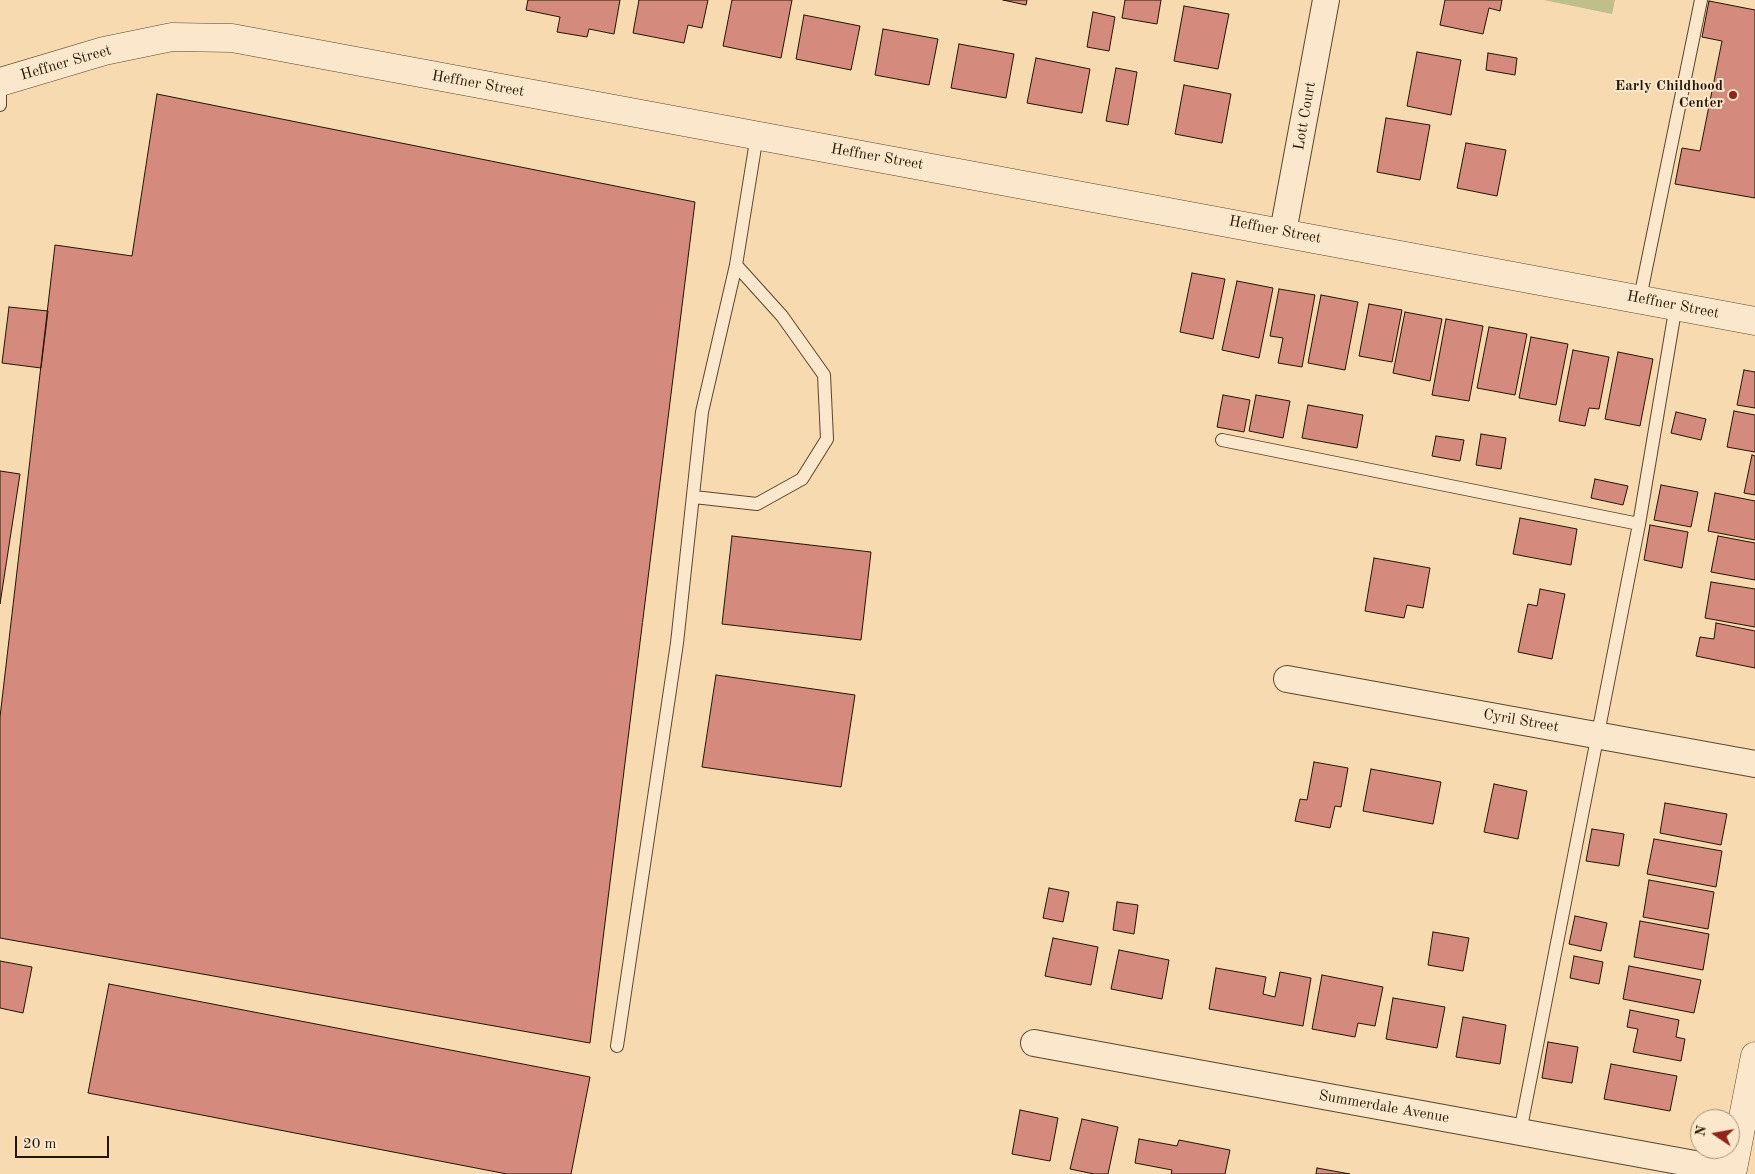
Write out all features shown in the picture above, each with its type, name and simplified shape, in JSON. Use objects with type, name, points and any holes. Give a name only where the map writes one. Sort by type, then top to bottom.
[{"type":"street","name":"Lott Court","points":[[1283,232],[1326,0]]},
{"type":"street","name":"Heffner Street","points":[[0,82],[104,51],[172,37],[232,38],[1640,298],[1755,321]]},
{"type":"street","name":"Cyril Street","points":[[1287,679],[1755,764]]},
{"type":"street","name":"Summerdale Avenue","points":[[1034,1043],[1733,1172]]},
{"type":"street","points":[[1733,1172],[1755,1056]]},
{"type":"lane","points":[[1640,298],[1701,0]]},
{"type":"lane","points":[[0,93],[0,104]]},
{"type":"lane","points":[[617,1046],[676,643],[694,497],[702,412],[736,265],[757,135]]},
{"type":"lane","points":[[694,497],[757,504],[802,479],[827,439],[824,375],[782,316],[736,265]]},
{"type":"lane","points":[[1520,1132],[1596,735],[1639,524],[1676,305]]},
{"type":"lane","points":[[1222,440],[1639,524]]},
{"type":"shaded area","points":[[1544,0],[1615,0],[1612,14]]},
{"type":"building","points":[[528,0],[620,0],[614,34],[589,29],[587,37],[557,32],[560,17],[526,10]]},
{"type":"building","points":[[639,0],[708,0],[702,28],[688,25],[684,43],[633,33]]},
{"type":"building","points":[[732,0],[792,0],[781,58],[723,46]]},
{"type":"building","points":[[1003,0],[1027,0],[1026,5]]},
{"type":"building","points":[[1125,0],[1161,0],[1157,24],[1122,18]]},
{"type":"building","points":[[1445,0],[1502,0],[1500,11],[1489,8],[1483,34],[1440,25]]},
{"type":"building","name":"Early Childhood Center","points":[[1709,1],[1755,10],[1755,198],[1675,184],[1682,148],[1700,151],[1722,41],[1702,37]]},
{"type":"building","points":[[1184,6],[1229,14],[1218,69],[1174,61]]},
{"type":"building","points":[[1093,12],[1115,17],[1109,51],[1087,47]]},
{"type":"building","points":[[804,15],[860,26],[851,70],[796,59]]},
{"type":"building","points":[[883,29],[938,39],[929,85],[875,75]]},
{"type":"building","points":[[959,44],[1014,54],[1006,98],[951,88]]},
{"type":"building","points":[[1417,52],[1461,60],[1451,115],[1407,106]]},
{"type":"building","points":[[1488,53],[1517,58],[1515,75],[1486,70]]},
{"type":"building","points":[[1036,58],[1090,69],[1082,113],[1027,103]]},
{"type":"building","points":[[1116,68],[1137,72],[1128,125],[1106,121]]},
{"type":"building","points":[[1184,85],[1231,94],[1222,143],[1175,134]]},
{"type":"building","points":[[157,94],[695,202],[590,1043],[0,938],[0,717],[55,245],[132,256]]},
{"type":"building","points":[[1386,118],[1430,125],[1420,180],[1377,172]]},
{"type":"building","points":[[1466,143],[1506,150],[1497,196],[1457,188]]},
{"type":"building","points":[[1192,273],[1225,279],[1213,339],[1180,332]]},
{"type":"building","points":[[1237,281],[1273,288],[1259,358],[1222,350]]},
{"type":"building","points":[[1279,289],[1315,295],[1302,367],[1278,363],[1283,338],[1270,336]]},
{"type":"building","points":[[1321,295],[1358,302],[1345,370],[1308,363]]},
{"type":"building","points":[[1369,304],[1402,310],[1392,362],[1359,356]]},
{"type":"building","points":[[9,307],[48,311],[41,368],[2,363]]},
{"type":"building","points":[[1405,312],[1442,319],[1430,381],[1393,373]]},
{"type":"building","points":[[1446,319],[1483,326],[1469,401],[1432,395]]},
{"type":"building","points":[[1489,327],[1527,334],[1515,395],[1477,388]]},
{"type":"building","points":[[1531,337],[1568,344],[1556,405],[1519,398]]},
{"type":"building","points":[[1573,350],[1609,357],[1599,409],[1589,408],[1585,426],[1559,421]]},
{"type":"building","points":[[1618,352],[1653,359],[1640,426],[1605,419]]},
{"type":"building","points":[[1744,370],[1755,372],[1755,408],[1737,405]]},
{"type":"building","points":[[1223,395],[1250,400],[1244,432],[1217,427]]},
{"type":"building","points":[[1256,395],[1290,401],[1283,438],[1249,431]]},
{"type":"building","points":[[1308,405],[1363,415],[1357,448],[1302,438]]},
{"type":"building","points":[[1734,411],[1755,415],[1755,452],[1727,447]]},
{"type":"building","points":[[1676,412],[1706,419],[1701,440],[1671,433]]},
{"type":"building","points":[[1481,434],[1506,438],[1501,469],[1476,465]]},
{"type":"building","points":[[1436,436],[1464,440],[1460,461],[1432,456]]},
{"type":"building","points":[[1752,455],[1755,456],[1755,495],[1744,493]]},
{"type":"building","points":[[0,471],[20,474],[0,604]]},
{"type":"building","points":[[1595,479],[1628,486],[1623,505],[1591,498]]},
{"type":"building","points":[[1661,485],[1698,492],[1691,527],[1654,520]]},
{"type":"building","points":[[1715,493],[1755,501],[1755,540],[1708,531]]},
{"type":"building","points":[[1520,518],[1577,529],[1571,565],[1513,554]]},
{"type":"building","points":[[1650,525],[1688,532],[1682,568],[1644,560]]},
{"type":"building","points":[[732,536],[871,552],[861,640],[722,624]]},
{"type":"building","points":[[1718,536],[1755,543],[1755,580],[1711,572]]},
{"type":"building","points":[[1374,558],[1430,568],[1423,608],[1407,605],[1404,618],[1365,611]]},
{"type":"building","points":[[1711,582],[1755,589],[1755,627],[1705,618]]},
{"type":"building","points":[[1540,589],[1565,594],[1552,659],[1518,652],[1528,604],[1537,606]]},
{"type":"building","points":[[1716,623],[1755,631],[1755,668],[1696,656],[1700,637],[1714,639]]},
{"type":"building","points":[[716,675],[855,695],[841,787],[702,767]]},
{"type":"building","points":[[1314,762],[1348,768],[1341,807],[1335,806],[1330,828],[1295,821],[1300,799],[1307,800]]},
{"type":"building","points":[[1371,769],[1441,782],[1433,824],[1363,811]]},
{"type":"building","points":[[1494,784],[1527,791],[1518,839],[1484,832]]},
{"type":"building","points":[[1665,803],[1727,814],[1721,845],[1660,833]]},
{"type":"building","points":[[1592,829],[1624,834],[1619,866],[1586,861]]},
{"type":"building","points":[[1654,839],[1722,851],[1716,887],[1647,874]]},
{"type":"building","points":[[1649,880],[1714,892],[1708,929],[1643,917]]},
{"type":"building","points":[[1049,888],[1069,892],[1063,922],[1043,918]]},
{"type":"building","points":[[1117,902],[1138,905],[1134,934],[1113,930]]},
{"type":"building","points":[[1575,916],[1607,923],[1601,951],[1569,944]]},
{"type":"building","points":[[1640,921],[1709,934],[1703,970],[1634,957]]},
{"type":"building","points":[[1433,932],[1469,938],[1463,971],[1428,965]]},
{"type":"building","points":[[1053,938],[1098,947],[1091,985],[1045,976]]},
{"type":"building","points":[[1119,950],[1169,960],[1162,999],[1111,989]]},
{"type":"building","points":[[1574,956],[1603,962],[1599,984],[1570,978]]},
{"type":"building","points":[[0,961],[32,967],[23,1013],[0,1008]]},
{"type":"building","points":[[1629,966],[1701,980],[1694,1013],[1623,999]]},
{"type":"building","points":[[1216,968],[1266,977],[1263,994],[1275,997],[1280,972],[1311,978],[1303,1026],[1209,1009]]},
{"type":"building","points":[[1322,975],[1383,987],[1375,1026],[1358,1023],[1355,1037],[1312,1029]]},
{"type":"building","points":[[109,984],[590,1077],[571,1174],[507,1174],[88,1093]]},
{"type":"building","points":[[1393,998],[1445,1007],[1437,1048],[1386,1039]]},
{"type":"building","points":[[1630,1010],[1679,1020],[1676,1037],[1685,1039],[1681,1061],[1633,1052],[1638,1029],[1627,1027]]},
{"type":"building","points":[[1463,1017],[1506,1025],[1500,1064],[1456,1057]]},
{"type":"building","points":[[1548,1042],[1578,1047],[1572,1083],[1542,1078]]},
{"type":"building","points":[[1611,1064],[1677,1076],[1670,1111],[1604,1099]]},
{"type":"building","points":[[1020,1110],[1058,1118],[1050,1161],[1012,1154]]},
{"type":"building","points":[[1082,1119],[1118,1127],[1108,1174],[1094,1174],[1070,1169]]},
{"type":"building","points":[[1139,1139],[1177,1146],[1179,1140],[1230,1150],[1225,1174],[1171,1174],[1172,1170],[1135,1163]]},
{"type":"building","points":[[1317,1168],[1350,1174],[1316,1174]]},
{"type":"place","name":"Early Childhood Center","points":[[1733,95]]}]
